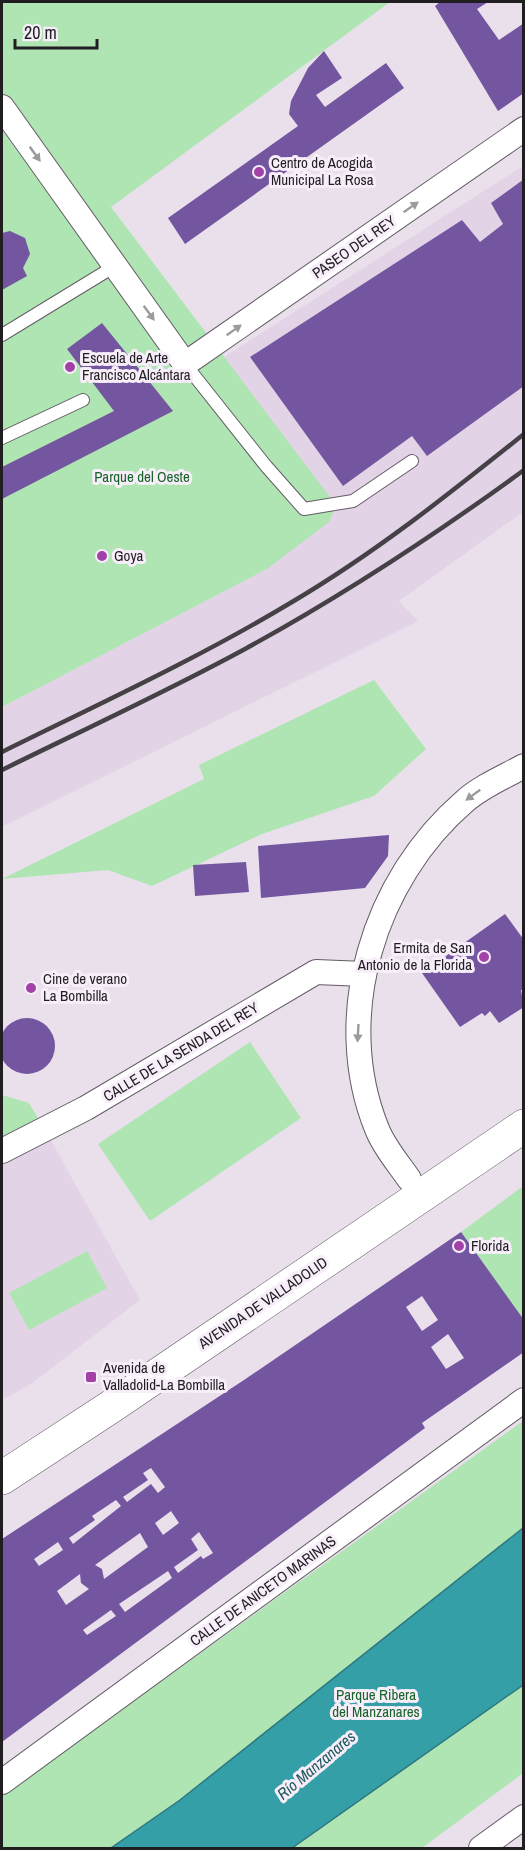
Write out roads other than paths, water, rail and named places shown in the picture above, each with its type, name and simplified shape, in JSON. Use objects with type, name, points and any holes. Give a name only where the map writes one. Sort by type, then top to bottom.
[{"type":"main road","name":"AVENIDA DE VALLADOLID","points":[[2,1478],[112,1406],[524,1126]]},
{"type":"street","points":[[2,107],[185,364]]},
{"type":"street","name":"PASEO DEL REY","points":[[185,364],[524,129]]},
{"type":"street","points":[[409,1179],[377,1130],[368,1102],[357,1043],[364,974],[375,935],[395,888],[432,834],[466,800],[524,766]]},
{"type":"street","name":"CALLE DE LA SENDA DEL REY","points":[[2,1151],[86,1108],[316,972],[364,974]]},
{"type":"street","name":"CALLE DE ANICETO MARINAS","points":[[2,1782],[524,1400]]},
{"type":"street","points":[[481,1848],[524,1817]]},
{"type":"lane","points":[[2,335],[115,266]]},
{"type":"lane","points":[[185,364],[266,466],[304,509],[353,501],[412,461]]},
{"type":"lane","points":[[2,438],[83,400]]},
{"type":"water","name":"Río Manzanares","points":[[523,1528],[523,1685],[292,1848],[111,1848],[180,1800]]},
{"type":"railway","points":[[2,752],[185,661],[292,602],[353,564],[440,501],[524,434]]},
{"type":"railway","points":[[2,770],[185,680],[281,629],[388,564],[524,470]]},
{"type":"place","name":"Centro de Acogida Municipal La Rosa","points":[[259,172]]},
{"type":"place","name":"Escuela de Arte Francisco Alcántara","points":[[70,367]]},
{"type":"place","name":"Goya","points":[[102,556]]},
{"type":"place","name":"Ermita de San Antonio de la Florida","points":[[484,957]]},
{"type":"place","name":"Cine de verano La Bombilla","points":[[31,988]]},
{"type":"place","name":"Florida","points":[[459,1246]]},
{"type":"place","name":"Avenida de Valladolid-La Bombilla","points":[[91,1377]]},
{"type":"park label","name":"Parque del Oeste","points":[[142,477]]},
{"type":"park label","name":"Parque Ribera del Manzanares","points":[[376,1704]]}]
